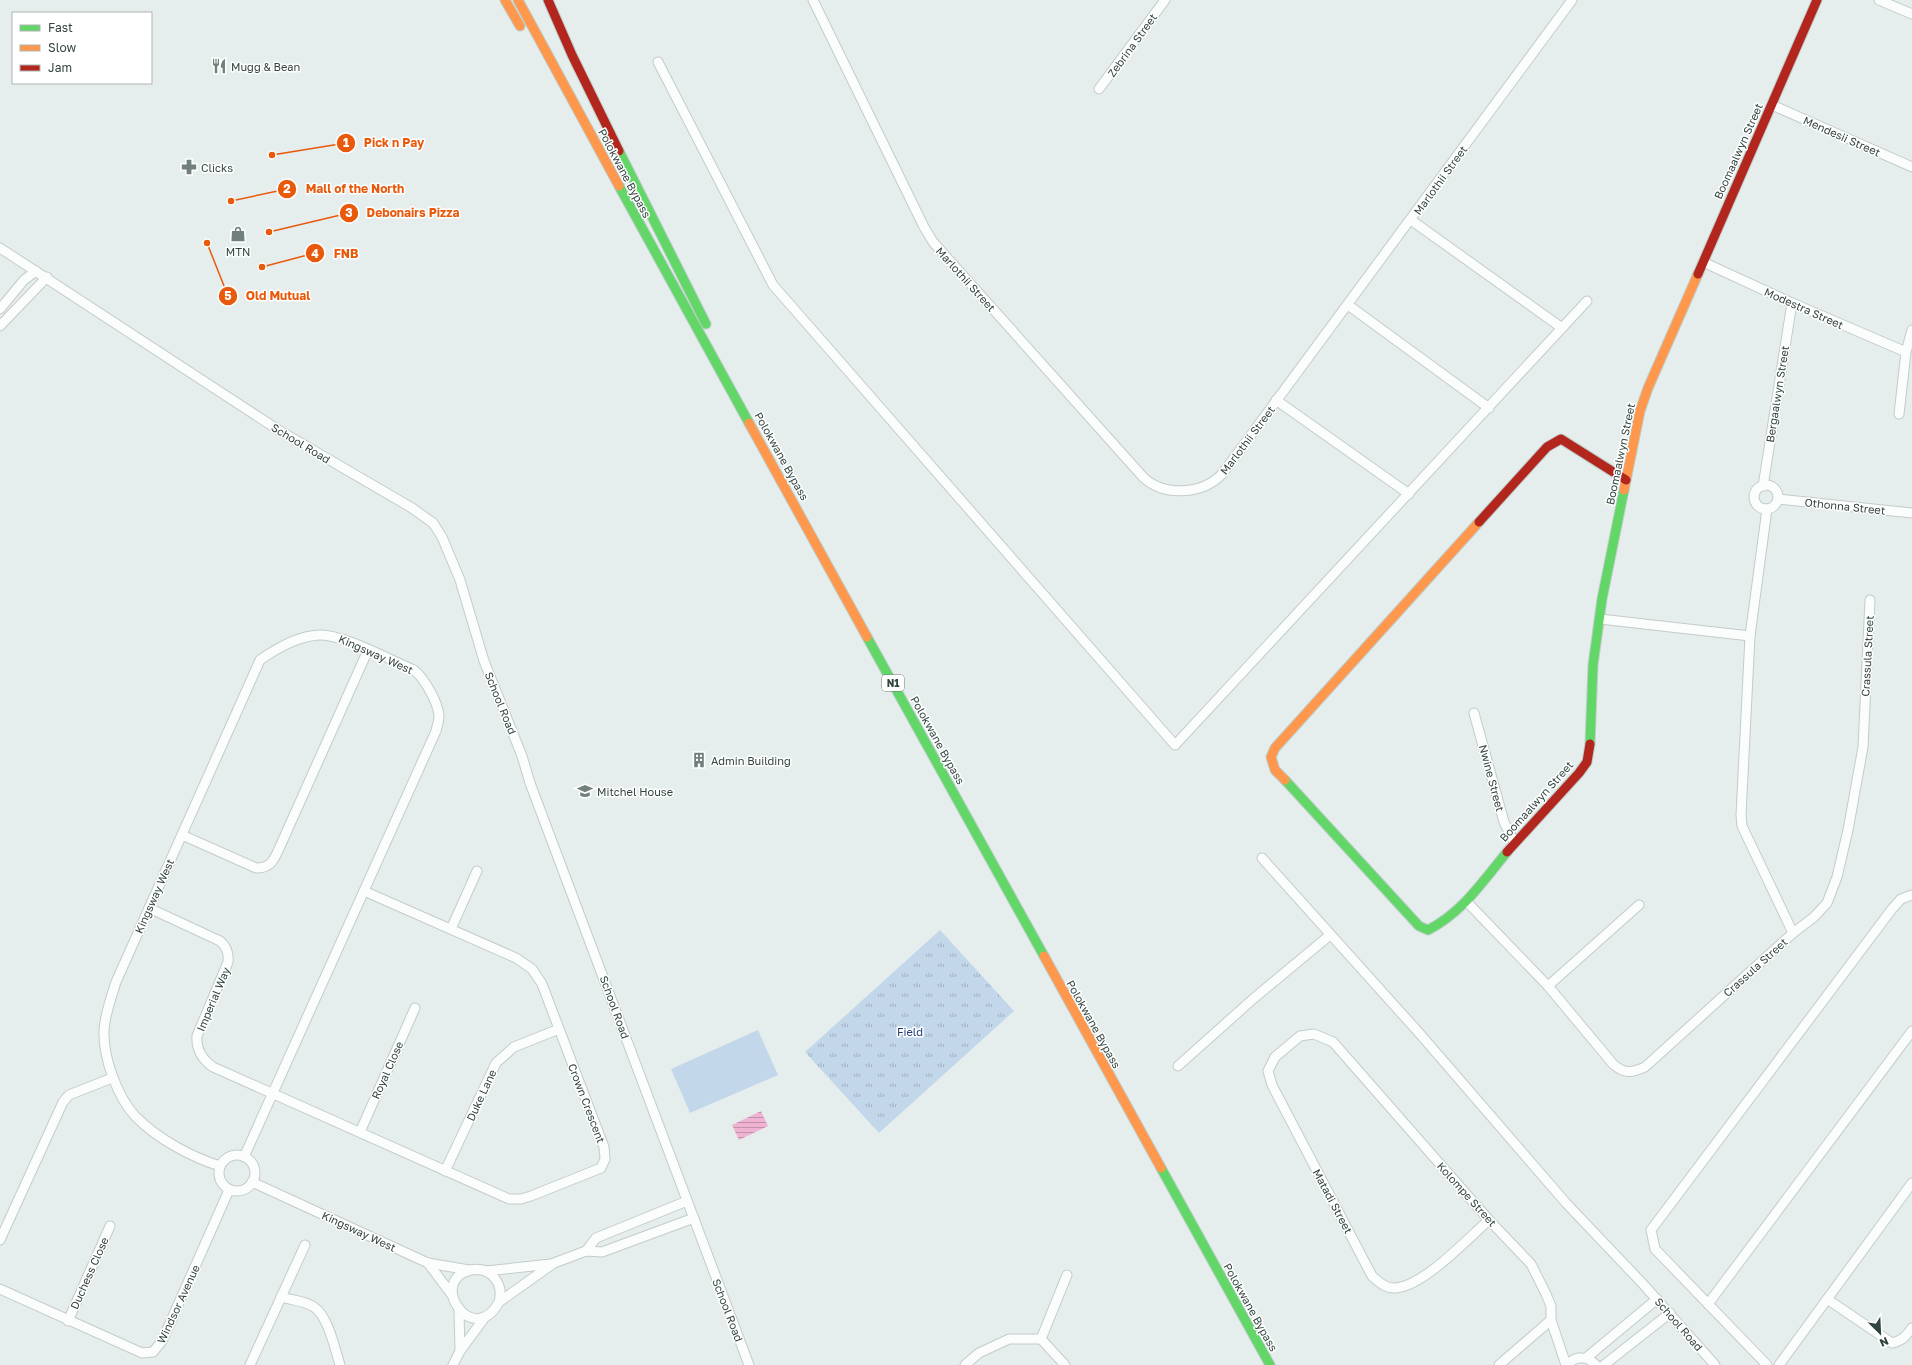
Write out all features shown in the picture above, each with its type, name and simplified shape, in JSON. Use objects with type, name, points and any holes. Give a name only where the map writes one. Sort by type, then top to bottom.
[{"type":"main road","points":[[505,0],[524,34]]},
{"type":"main road","name":"Polokwane Bypass","points":[[518,0],[645,235],[709,348],[1270,1365]]},
{"type":"main road","points":[[548,0],[572,55],[643,201],[705,321],[709,332],[709,348]]},
{"type":"main road","name":"Boomaalwyn Street","points":[[1626,480],[1561,439],[1547,447],[1275,748],[1271,757],[1276,770],[1419,926],[1428,930],[1437,927],[1466,901],[1514,842],[1587,762],[1590,749],[1593,664],[1602,599],[1643,403],[1817,0]]},
{"type":"main road","points":[[540,61],[645,235]]},
{"type":"street","name":"Marlothii Street","points":[[813,0],[924,227],[933,242],[1152,485],[1169,490],[1199,489],[1211,484],[1223,473],[1276,400],[1348,306],[1572,0]]},
{"type":"street","name":"Zebrina Street","points":[[1099,89],[1165,0]]},
{"type":"street","points":[[1879,0],[1912,14]]},
{"type":"street","points":[[658,62],[773,285],[1175,745],[1587,301]]},
{"type":"street","name":"Mendesii Street","points":[[1772,105],[1912,167]]},
{"type":"street","points":[[1411,220],[1562,328]]},
{"type":"street","name":"School Road","points":[[0,248],[47,277],[280,431],[412,508],[433,523],[442,537],[460,580],[484,661],[522,756],[530,783],[749,1365]]},
{"type":"street","name":"Modestra Street","points":[[1703,262],[1792,303],[1906,352]]},
{"type":"street","points":[[0,309],[24,280],[36,271]]},
{"type":"street","points":[[0,326],[47,277]]},
{"type":"street","name":"Bergaalwyn Street","points":[[1763,486],[1792,303]]},
{"type":"street","points":[[1348,306],[1489,408]]},
{"type":"street","points":[[1899,414],[1906,352],[1912,330]]},
{"type":"street","points":[[1276,400],[1409,494]]},
{"type":"street","points":[[1763,486],[1774,488],[1778,499],[1774,506],[1767,509],[1760,506],[1755,500],[1755,493],[1763,486]]},
{"type":"street","name":"Othonna Street","points":[[1778,499],[1912,513]]},
{"type":"street","points":[[1767,509],[1750,636],[1741,815],[1742,826],[1793,933]]},
{"type":"street","name":"Crassula Street","points":[[1466,901],[1548,986],[1613,1064],[1621,1071],[1634,1072],[1645,1067],[1793,933],[1814,917],[1827,903],[1838,877],[1863,747],[1870,600]]},
{"type":"street","points":[[1600,619],[1750,636]]},
{"type":"street","name":"Kingsway West","points":[[220,1166],[182,1150],[136,1117],[112,1078],[104,1041],[107,1013],[116,982],[260,660],[288,643],[319,635],[334,636],[414,670],[424,680],[439,716],[436,731],[244,1157]]},
{"type":"street","points":[[182,835],[256,868],[266,867],[270,864],[278,851],[368,650]]},
{"type":"street","name":"Nwine Street","points":[[1474,713],[1504,822],[1514,842]]},
{"type":"street","name":"School Road","points":[[1262,858],[1420,1034],[1566,1203],[1670,1313],[1715,1365]]},
{"type":"street","points":[[451,929],[477,871]]},
{"type":"street","name":"Crown Crescent","points":[[272,1094],[360,1132],[502,1197],[516,1199],[531,1196],[601,1168],[605,1159],[604,1148],[542,984],[532,969],[516,958],[364,891]]},
{"type":"street","points":[[1767,1365],[1655,1249],[1651,1230],[1892,909],[1901,899],[1912,895]]},
{"type":"street","points":[[1548,986],[1639,906]]},
{"type":"street","name":"Imperial Way","points":[[149,908],[220,941],[225,945],[228,951],[228,962],[200,1026],[197,1036],[198,1051],[213,1067],[272,1094]]},
{"type":"street","points":[[1178,1066],[1253,999],[1330,935]]},
{"type":"street","name":"Royal Close","points":[[360,1132],[415,1008]]},
{"type":"street","name":"Duke Lane","points":[[446,1172],[496,1063],[514,1047],[559,1030]]},
{"type":"street","points":[[1708,1304],[1912,1031]]},
{"type":"street","name":"Matadi Street","points":[[1333,1042],[1314,1034],[1300,1036],[1275,1057],[1268,1071],[1272,1085],[1372,1276],[1382,1285],[1395,1288],[1411,1284],[1426,1276],[1489,1220]]},
{"type":"street","name":"Kolompe Street","points":[[1333,1042],[1489,1220],[1531,1264],[1546,1294],[1550,1306],[1551,1320],[1567,1365]]},
{"type":"street","points":[[0,1240],[63,1102],[69,1095],[112,1078]]},
{"type":"street","points":[[230,1156],[244,1157],[254,1168],[252,1182],[245,1189],[240,1191],[229,1190],[225,1187],[219,1177],[220,1166],[230,1156]]},
{"type":"street","name":"Kingsway West","points":[[252,1182],[428,1263],[469,1270],[486,1271],[554,1264]]},
{"type":"street","points":[[1779,1365],[1912,1183]]},
{"type":"street","name":"Windsor Avenue","points":[[0,1290],[142,1353],[153,1352],[162,1341],[229,1190]]},
{"type":"street","points":[[586,1251],[596,1238],[687,1201]]},
{"type":"street","points":[[499,1302],[554,1264],[586,1251],[602,1252],[694,1218]]},
{"type":"street","name":"Duchess Close","points":[[68,1321],[110,1226]]},
{"type":"street","points":[[250,1365],[305,1245]]},
{"type":"street","points":[[428,1263],[452,1295],[459,1310],[471,1317],[485,1317]]},
{"type":"street","points":[[452,1295],[454,1284],[458,1278],[469,1270]]},
{"type":"street","points":[[453,1365],[460,1351],[485,1317],[496,1309],[499,1302],[501,1289],[494,1277],[486,1271]]},
{"type":"street","points":[[1041,1339],[1067,1275]]},
{"type":"street","points":[[281,1297],[313,1306],[320,1312],[325,1320],[340,1365]]},
{"type":"street","points":[[1567,1365],[1575,1359],[1586,1358],[1657,1299]]},
{"type":"street","points":[[1827,1299],[1892,1343],[1905,1337],[1912,1328]]},
{"type":"street","points":[[459,1310],[460,1351]]},
{"type":"street","points":[[1604,1365],[1670,1313]]},
{"type":"street","points":[[1499,1365],[1551,1320]]},
{"type":"street","points":[[965,1365],[979,1353],[1009,1339],[1041,1339],[1065,1365]]},
{"type":"street","points":[[1586,1358],[1596,1365]]},
{"type":"green space","name":"Field","points":[[940,930],[1014,1011],[879,1133],[805,1052]]},
{"type":"green space","points":[[758,1030],[778,1075],[690,1113],[671,1069]]},
{"type":"shaded area","points":[[761,1111],[768,1126],[739,1140],[732,1125]]},
{"type":"traffic: fast","points":[[619,151],[706,324]]},
{"type":"traffic: fast","points":[[619,186],[749,423]]},
{"type":"traffic: fast","points":[[1590,744],[1593,665],[1602,599],[1624,490]]},
{"type":"traffic: fast","points":[[867,637],[1044,956]]},
{"type":"traffic: fast","points":[[1285,780],[1419,926],[1428,930],[1451,915],[1462,905],[1507,852]]},
{"type":"traffic: fast","points":[[1161,1168],[1270,1365]]},
{"type":"traffic: slow","points":[[505,0],[520,26]]},
{"type":"traffic: slow","points":[[518,0],[619,186]]},
{"type":"traffic: slow","points":[[1624,490],[1640,411],[1648,388],[1698,274]]},
{"type":"traffic: slow","points":[[749,423],[867,637]]},
{"type":"traffic: slow","points":[[1285,780],[1275,770],[1271,757],[1275,748],[1479,522]]},
{"type":"traffic: slow","points":[[1044,956],[1161,1168]]},
{"type":"traffic: jam","points":[[548,0],[572,55],[619,151]]},
{"type":"traffic: jam","points":[[1698,274],[1817,0]]},
{"type":"traffic: jam","points":[[1479,522],[1547,447],[1561,439],[1626,480]]},
{"type":"traffic: jam","points":[[1507,852],[1579,773],[1587,762],[1590,744]]},
{"type":"place","name":"Mugg & Bean","points":[[219,66]]},
{"type":"place","name":"Pick n Pay","points":[[272,155]]},
{"type":"place","name":"Clicks","points":[[189,167]]},
{"type":"place","name":"Mall of the North","points":[[231,201]]},
{"type":"place","name":"Debonairs Pizza","points":[[269,232]]},
{"type":"place","name":"MTN","points":[[238,234]]},
{"type":"place","name":"Old Mutual","points":[[207,243]]},
{"type":"place","name":"FNB","points":[[262,267]]},
{"type":"place","name":"Admin Building","points":[[699,760]]},
{"type":"place","name":"Mitchel House","points":[[585,791]]}]
